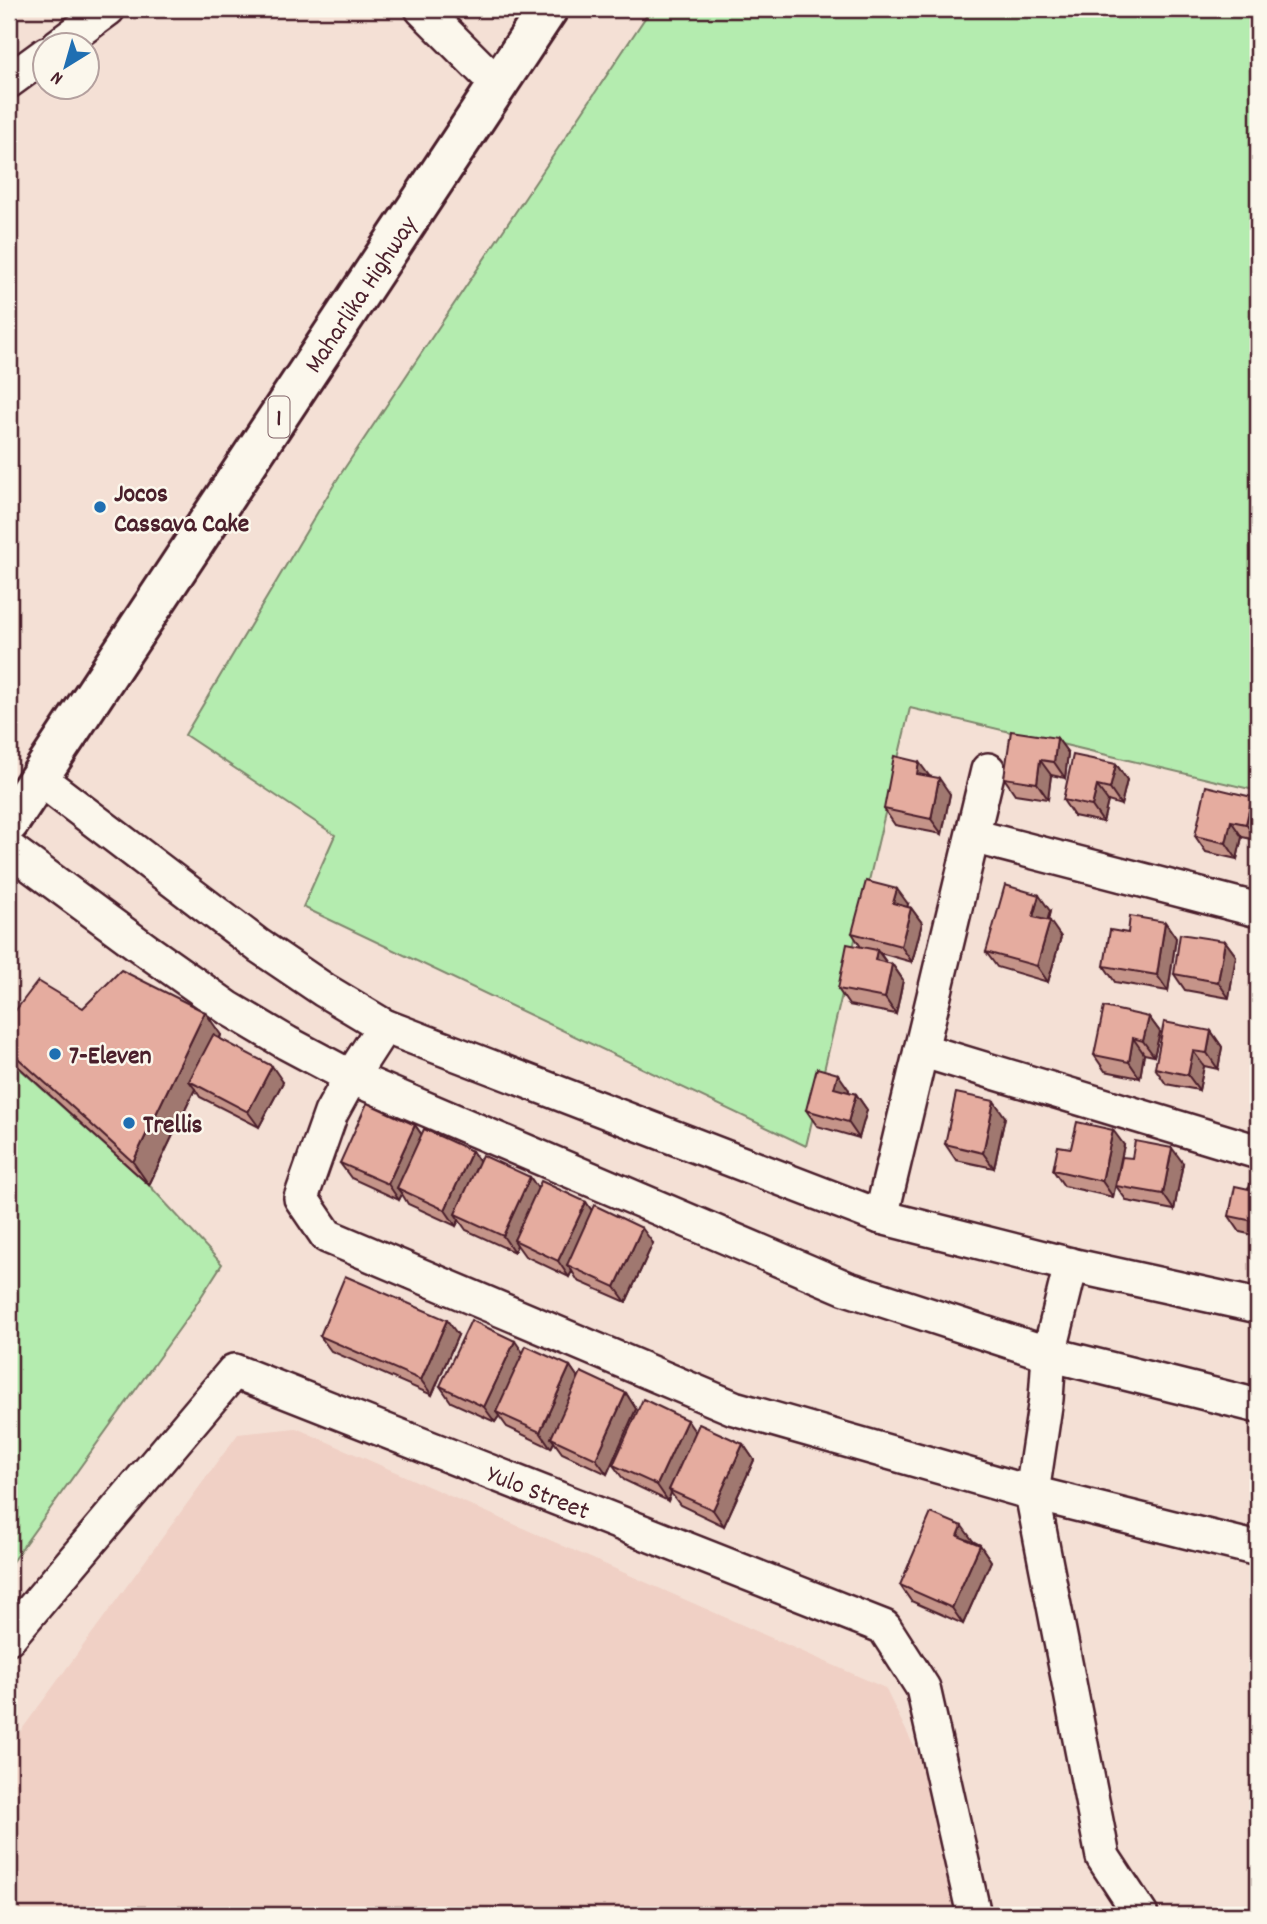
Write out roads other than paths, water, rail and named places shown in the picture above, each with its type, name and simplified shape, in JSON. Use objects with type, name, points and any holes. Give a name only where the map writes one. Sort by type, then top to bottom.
[{"type":"highway","name":"Maharlika Highway","points":[[9,823],[548,9]]},
{"type":"street","points":[[77,32],[108,9]]},
{"type":"street","points":[[422,9],[498,85]]},
{"type":"street","points":[[9,81],[32,64]]},
{"type":"street","points":[[881,1217],[988,769]]},
{"type":"street","points":[[40,779],[259,946],[384,1026],[881,1217],[1071,1265],[1258,1306]]},
{"type":"street","points":[[972,836],[1258,910]]},
{"type":"street","points":[[9,849],[228,1008],[351,1077],[846,1287],[1049,1354],[1258,1406]]},
{"type":"street","points":[[384,1026],[331,1113],[301,1198],[327,1236],[734,1408],[1031,1493],[1258,1549]]},
{"type":"street","points":[[921,1050],[1258,1152]]},
{"type":"street","points":[[1071,1265],[1049,1354],[1046,1399],[1031,1493],[1103,1857],[1141,1915]]},
{"type":"street","name":"Yulo Street","points":[[9,1637],[234,1371],[884,1627],[923,1688],[974,1915]]},
{"type":"place","name":"Jocos Cassava Cake","points":[[100,507]]},
{"type":"place","name":"7-Eleven","points":[[55,1054]]},
{"type":"place","name":"Trellis","points":[[129,1123]]}]
